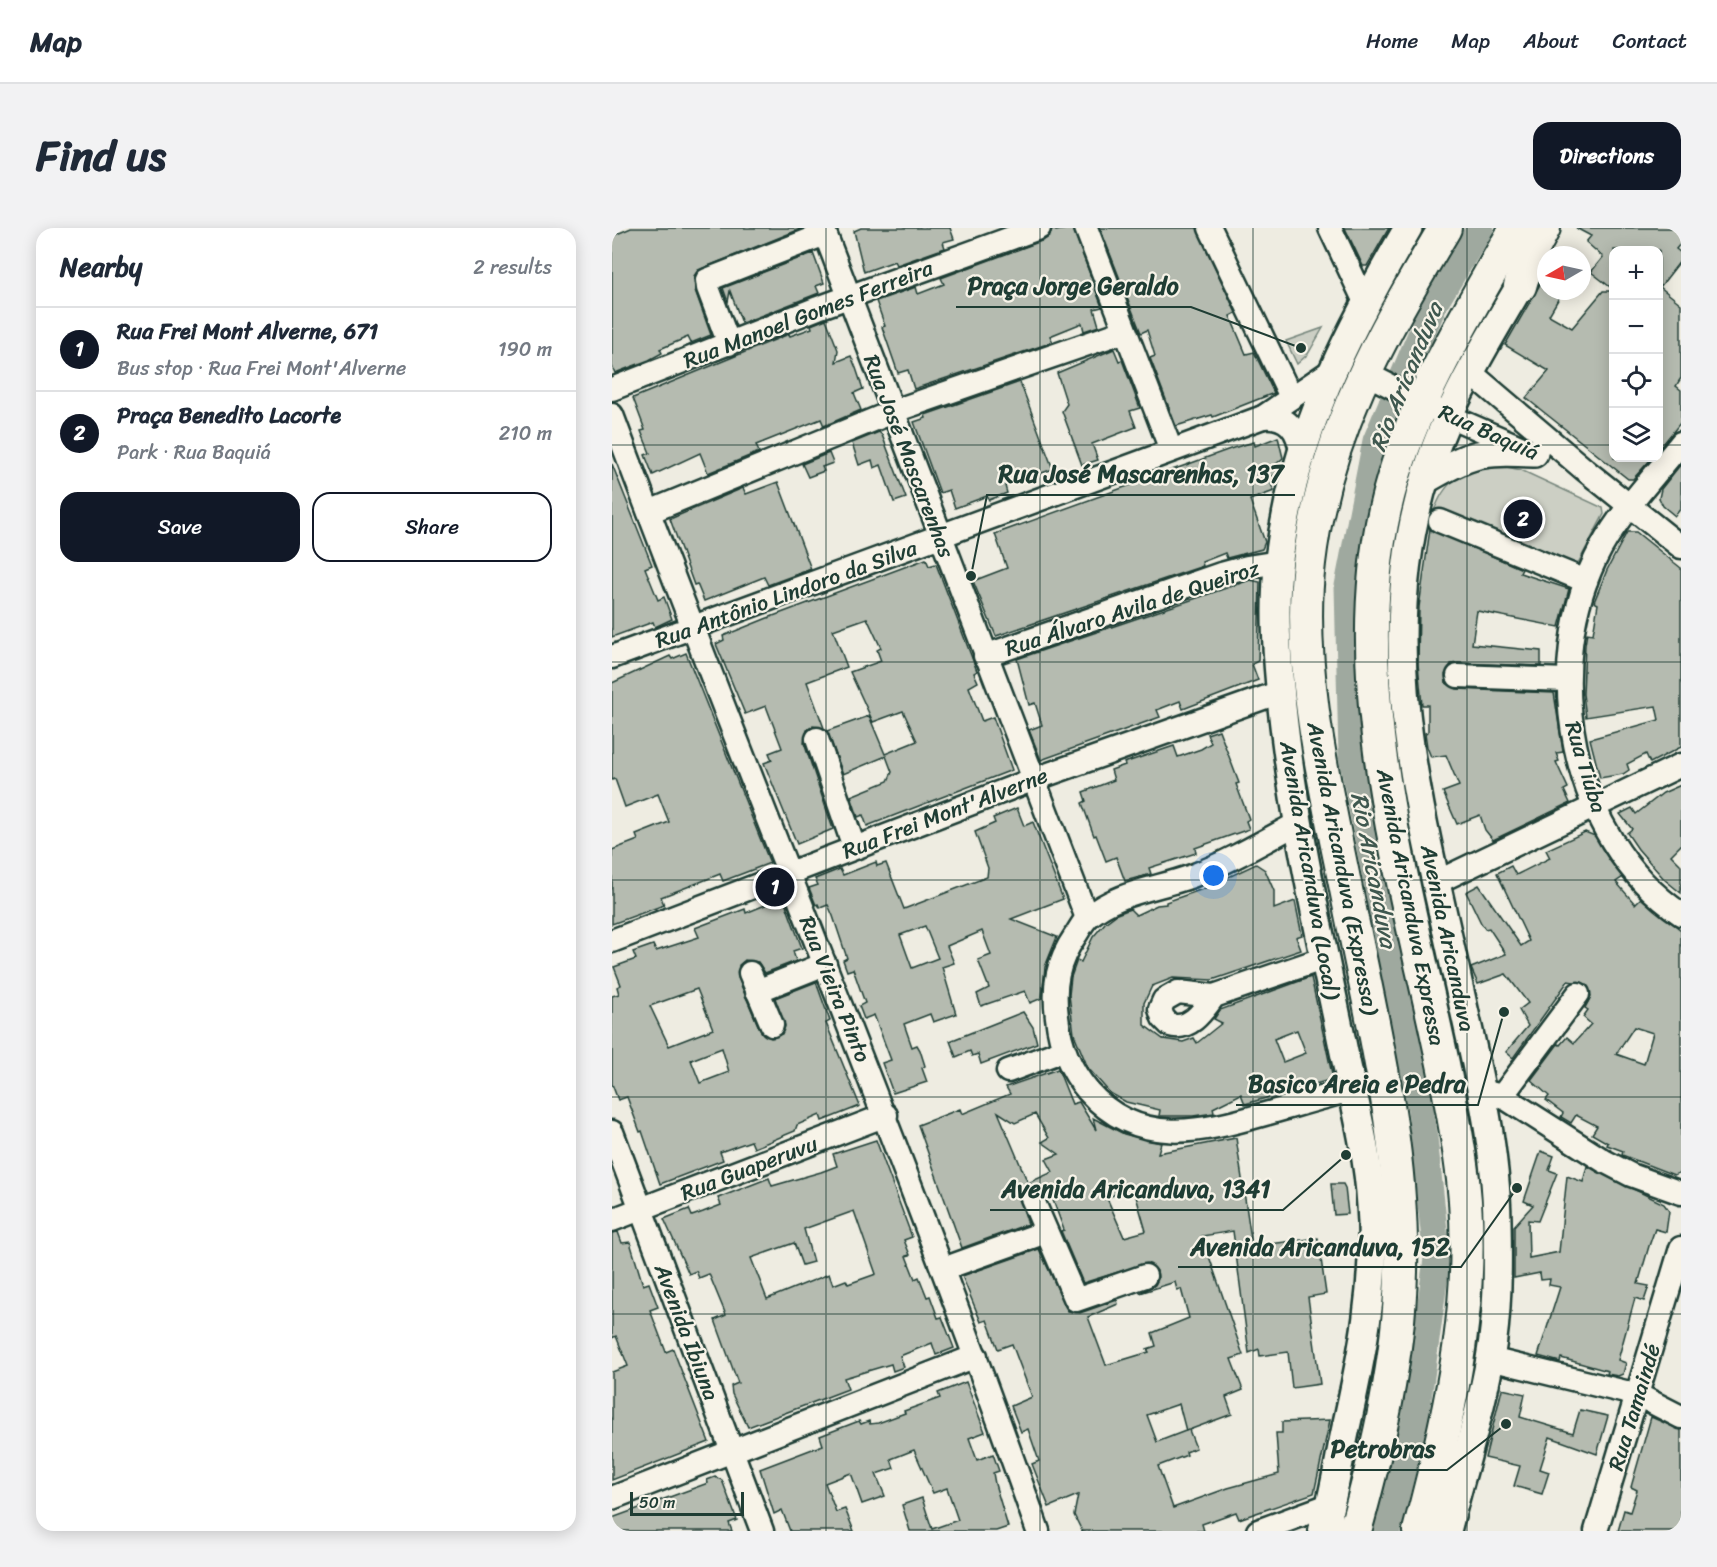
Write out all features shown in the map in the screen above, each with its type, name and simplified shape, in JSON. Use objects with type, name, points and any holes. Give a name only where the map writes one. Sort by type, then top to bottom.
[{"type":"highway","name":"Avenida Aricanduva (Expressa)","points":[[1355,1531],[1387,1391],[1397,1326],[1401,1271],[1400,1211],[1387,1099],[1336,839],[1315,716],[1306,640],[1308,566],[1319,499],[1331,454],[1367,374],[1445,228]]},
{"type":"highway","points":[[1424,410],[1449,348],[1516,228]]},
{"type":"highway","points":[[1520,286],[1528,259],[1544,228]]},
{"type":"highway","name":"Avenida Aricanduva Expressa","points":[[1419,1531],[1449,1412],[1460,1353],[1467,1283],[1461,1159],[1395,833],[1370,667],[1374,584],[1385,509],[1424,410]]},
{"type":"main road","name":"Avenida Aricanduva (Local)","points":[[1326,1521],[1369,1319],[1374,1262],[1371,1202],[1352,1090],[1298,824],[1280,692],[1277,651],[1279,562],[1289,497],[1301,452],[1331,371],[1365,302],[1408,228]]},
{"type":"main road","points":[[1424,410],[1471,373],[1553,228]]},
{"type":"main road","name":"Avenida Aricanduva","points":[[1424,410],[1425,480],[1407,544],[1402,591],[1400,648],[1408,735],[1437,882],[1492,1094],[1497,1218],[1497,1286],[1490,1359],[1447,1531]]},
{"type":"main road","points":[[1425,480],[1474,454],[1534,453]]},
{"type":"street","name":"Rua Manoel Gomes Ferreira","points":[[612,389],[849,296],[1039,228]]},
{"type":"street","points":[[1086,228],[1171,450]]},
{"type":"street","points":[[1210,228],[1291,397]]},
{"type":"street","points":[[1330,228],[1365,302]]},
{"type":"street","name":"Rua José Mascarenhas","points":[[824,231],[1032,780],[1087,918]]},
{"type":"street","points":[[729,344],[707,280],[824,231]]},
{"type":"street","points":[[649,512],[892,413],[1125,331]]},
{"type":"street","name":"Rua Antônio Lindoro da Silva","points":[[612,657],[1263,417],[1331,371]]},
{"type":"street","name":"Rua Baquiá","points":[[1471,373],[1585,470],[1681,547]]},
{"type":"street","name":"Rua Baquiá","points":[[1367,374],[1424,410],[1534,453],[1585,470]]},
{"type":"street","points":[[1263,417],[1278,417],[1292,426],[1299,439],[1301,452]]},
{"type":"street","name":"Rua Vieira Pinto","points":[[613,423],[886,1115],[976,1356],[1038,1531]]},
{"type":"street","name":"Rua Tiúba","points":[[1681,443],[1630,506],[1600,549],[1586,581],[1570,639],[1567,680],[1574,741],[1595,807],[1631,866],[1653,890],[1681,914]]},
{"type":"street","points":[[1440,521],[1586,581]]},
{"type":"street","name":"Rua Álvaro Avila de Queiroz","points":[[985,656],[1221,574],[1279,562]]},
{"type":"street","points":[[1458,676],[1567,680]]},
{"type":"street","name":"Rua Frei Mont'Alverne","points":[[612,941],[1032,780],[1280,692]]},
{"type":"street","points":[[817,739],[854,847]]},
{"type":"street","points":[[1437,882],[1681,765]]},
{"type":"street","points":[[1298,824],[1214,867],[1112,902],[1087,918],[1062,958],[1056,975],[1054,997],[1064,1050],[1079,1080],[1098,1102],[1116,1115],[1166,1132],[1206,1130],[1352,1090]]},
{"type":"street","points":[[1214,996],[1325,958]]},
{"type":"street","points":[[772,1026],[754,982],[825,964]]},
{"type":"street","points":[[1578,994],[1492,1094],[1604,1161],[1631,1175],[1681,1192]]},
{"type":"street","points":[[1008,1071],[1064,1050]]},
{"type":"street","name":"Rua Guaperuvu","points":[[612,1220],[886,1115]]},
{"type":"street","name":"Avenida Ibiuna","points":[[612,1132],[762,1531]]},
{"type":"street","points":[[1032,1198],[1076,1300],[1145,1276]]},
{"type":"street","points":[[943,1269],[1046,1232]]},
{"type":"street","name":"Rua Tamaindé","points":[[1596,1531],[1681,1248]]},
{"type":"street","points":[[612,1498],[976,1356]]},
{"type":"street","points":[[1490,1359],[1638,1395],[1681,1417]]},
{"type":"street","points":[[1258,1531],[1326,1521]]},
{"type":"shaded area","points":[[1323,328],[1308,354],[1297,364],[1286,341]]},
{"type":"shaded area","points":[[1497,465],[1521,470],[1603,508],[1604,514],[1576,567],[1476,522],[1466,527],[1433,514],[1443,492],[1456,478],[1474,470]]},
{"type":"building","points":[[631,228],[803,228],[698,270],[694,276],[695,290],[711,335],[691,343],[688,337],[660,349],[662,353],[649,360],[615,373],[612,366],[612,236]]},
{"type":"building","points":[[861,228],[950,228],[954,239],[943,242],[945,248],[897,265],[895,261],[864,272],[854,231]]},
{"type":"building","points":[[1052,228],[1056,231],[1073,228],[1102,307],[1094,309],[1099,326],[1084,331],[1082,323],[1050,336],[1053,342],[914,389],[908,370],[898,373],[882,327],[885,326],[876,301],[916,287],[918,294],[944,284],[941,278],[1044,240],[1050,236]]},
{"type":"building","points":[[1100,228],[1197,228],[1236,313],[1230,316],[1246,354],[1254,352],[1274,393],[1213,417],[1212,415],[1176,426],[1150,358],[1155,356],[1147,330],[1141,333]]},
{"type":"building","points":[[1345,228],[1389,228],[1367,266],[1363,266]]},
{"type":"building","points":[[1576,228],[1681,228],[1681,243],[1676,249],[1681,253],[1681,260],[1663,283],[1663,246],[1609,246],[1609,286],[1591,272],[1603,257],[1586,242],[1591,236]]},
{"type":"building","points":[[813,253],[824,283],[816,286],[819,293],[742,323],[730,291],[728,302],[723,288]]},
{"type":"building","points":[[1663,289],[1681,304],[1681,378],[1676,386],[1681,390],[1681,422],[1663,444]]},
{"type":"building","points":[[1537,290],[1537,300],[1558,300],[1549,315],[1572,328],[1603,291],[1609,291],[1609,462],[1648,462],[1633,479],[1628,479],[1526,398],[1549,371],[1505,345]]},
{"type":"building","points":[[826,319],[838,350],[836,362],[851,356],[856,368],[863,389],[854,393],[861,410],[824,426],[821,419],[756,445],[759,452],[708,473],[700,453],[653,475],[645,455],[650,453],[641,431],[645,430],[633,398],[789,334],[790,336],[812,328],[811,325]]},
{"type":"building","points":[[1114,349],[1119,361],[1122,360],[1140,408],[1130,411],[1136,427],[1092,444],[1098,460],[1082,465],[1062,411],[1067,404],[1057,373]]},
{"type":"building","points":[[1020,382],[1053,469],[1005,486],[1007,493],[989,500],[987,496],[955,508],[949,490],[940,493],[914,422],[926,418],[925,415]]},
{"type":"building","points":[[879,432],[906,498],[894,502],[881,465],[874,468],[872,460],[859,465],[852,443]]},
{"type":"building","points":[[1278,437],[1283,458],[1274,466],[1277,473],[1269,479],[1274,491],[1250,500],[1265,542],[1262,549],[1227,558],[1225,553],[1202,562],[1203,566],[996,636],[973,581],[1007,568],[995,534],[1233,448],[1254,442],[1255,446]]},
{"type":"building","points":[[829,453],[833,463],[822,467],[824,471],[808,477],[802,464]]},
{"type":"building","points":[[612,464],[652,565],[645,568],[658,600],[664,597],[672,619],[655,627],[653,622],[612,637]]},
{"type":"building","points":[[1681,464],[1681,508],[1675,516],[1663,506],[1659,498],[1661,489]]},
{"type":"building","points":[[778,482],[811,569],[768,585],[764,577],[704,601],[697,584],[694,585],[670,519],[743,488],[746,494]]},
{"type":"building","points":[[1430,529],[1522,569],[1520,573],[1569,589],[1559,627],[1477,611],[1472,644],[1541,651],[1541,666],[1458,663],[1451,664],[1445,675],[1446,683],[1457,689],[1554,693],[1563,752],[1556,753],[1559,761],[1556,762],[1568,788],[1564,790],[1570,803],[1493,840],[1485,830],[1480,815],[1457,824],[1443,792],[1459,786],[1446,755],[1431,757],[1427,747],[1425,733],[1428,732],[1428,705],[1422,705],[1418,664],[1419,607]]},
{"type":"building","points":[[1627,532],[1636,532],[1681,568],[1681,747],[1650,763],[1646,754],[1627,764],[1629,770],[1623,774],[1600,778],[1590,739],[1659,720],[1656,706],[1586,717],[1583,694],[1587,633],[1593,634],[1598,604],[1594,602],[1607,570]]},
{"type":"building","points":[[926,559],[929,566],[936,564],[977,671],[974,673],[978,682],[969,687],[982,721],[993,717],[1012,770],[867,826],[863,815],[858,817],[851,796],[888,781],[892,772],[886,756],[843,774],[827,731],[869,716],[885,754],[917,741],[903,711],[873,722],[850,672],[881,661],[877,650],[881,648],[867,618],[833,630],[847,667],[807,682],[824,728],[813,726],[807,730],[804,743],[833,829],[797,844],[764,763],[772,760],[769,753],[782,748],[766,706],[745,714],[716,644],[724,640],[723,636],[765,619]]},
{"type":"building","points":[[1250,580],[1260,582],[1258,661],[1252,664],[1258,680],[1183,709],[1180,701],[1157,710],[1160,717],[1041,760],[1029,730],[1042,725],[1035,703],[1029,705],[1017,659]]},
{"type":"building","points":[[686,653],[770,863],[723,881],[720,874],[661,897],[664,905],[612,924],[612,850],[638,840],[636,835],[669,822],[658,794],[625,807],[615,779],[612,780],[612,683],[670,656],[672,659]]},
{"type":"building","points":[[1219,730],[1239,783],[1236,784],[1249,819],[1246,821],[1249,829],[1195,848],[1196,853],[1149,868],[1151,874],[1125,881],[1116,857],[1106,861],[1096,835],[1094,836],[1082,803],[1086,801],[1083,792],[1114,780],[1111,770],[1125,765],[1124,763],[1174,746],[1178,757],[1201,749],[1211,743],[1207,734]]},
{"type":"building","points":[[1681,785],[1681,845],[1671,855],[1681,865],[1681,893],[1665,880],[1638,849],[1627,833],[1632,829],[1620,814],[1632,808],[1636,814],[1663,793]]},
{"type":"building","points":[[1017,808],[1024,826],[1033,822],[1063,899],[1011,919],[1057,937],[1045,967],[1042,998],[1030,1003],[1025,991],[981,1006],[977,994],[989,988],[978,960],[991,955],[982,931],[947,946],[954,963],[942,967],[956,1014],[933,1022],[930,1014],[904,1024],[912,1047],[917,1045],[920,1050],[925,1066],[922,1068],[927,1082],[893,1093],[882,1063],[891,1060],[874,1015],[864,1019],[859,1006],[865,1003],[853,969],[847,971],[843,960],[847,958],[833,916],[828,905],[820,908],[818,904],[816,905],[809,888],[818,885],[815,879],[840,869],[843,875],[876,862],[877,866],[886,863],[904,909],[987,877],[988,868],[975,832],[995,823],[993,818]],"holes":[[[925,926],[938,958],[912,968],[900,935]]]},
{"type":"building","points":[[1585,832],[1595,836],[1623,877],[1616,882],[1635,904],[1641,898],[1681,930],[1681,1172],[1674,1175],[1622,1155],[1623,1151],[1607,1145],[1608,1143],[1592,1134],[1597,1126],[1576,1115],[1571,1123],[1561,1117],[1563,1113],[1546,1100],[1549,1096],[1531,1080],[1558,1044],[1560,1045],[1567,1037],[1574,1043],[1591,1024],[1583,1017],[1588,1010],[1585,1008],[1591,996],[1586,984],[1568,981],[1513,1058],[1506,1052],[1528,1026],[1519,1010],[1528,1003],[1506,974],[1478,984],[1471,968],[1506,954],[1489,928],[1485,929],[1481,923],[1466,892],[1479,885],[1521,946],[1529,941],[1497,873],[1511,866],[1516,875],[1550,858],[1546,850]],"holes":[[[1634,1027],[1653,1033],[1644,1064],[1616,1054]]]},
{"type":"building","points":[[1256,864],[1265,870],[1274,891],[1274,909],[1295,901],[1302,935],[1296,937],[1301,950],[1212,980],[1173,978],[1152,986],[1144,1003],[1144,1025],[1163,1039],[1183,1042],[1194,1038],[1197,1043],[1222,1023],[1214,1019],[1220,1010],[1311,977],[1333,1079],[1245,1104],[1241,1094],[1213,1108],[1214,1113],[1193,1116],[1159,1116],[1160,1110],[1126,1102],[1110,1093],[1088,1068],[1074,1034],[1069,995],[1071,977],[1077,960],[1081,962],[1093,937],[1105,923],[1117,914],[1130,909],[1136,915],[1203,889]],"holes":[[[1297,1030],[1306,1053],[1283,1062],[1274,1039]]]},
{"type":"building","points":[[782,894],[802,948],[793,951],[796,961],[765,973],[758,962],[745,960],[739,965],[738,978],[760,1030],[771,1038],[782,1034],[785,1026],[775,998],[816,982],[830,1021],[826,1023],[860,1106],[822,1121],[820,1115],[797,1125],[795,1131],[754,1148],[751,1141],[720,1152],[723,1160],[660,1184],[642,1131],[640,1132],[627,1097],[618,1100],[612,1084],[612,996],[619,994],[617,987],[621,985],[614,967],[636,959],[633,952],[653,945],[656,951],[699,937],[695,928],[745,909],[746,913],[770,903],[769,899]],"holes":[[[697,989],[713,1029],[669,1046],[650,1006]],[[722,1048],[729,1072],[700,1083],[691,1060]]]},
{"type":"building","points":[[1023,1012],[1033,1027],[1037,1043],[981,1064],[978,1054],[972,1056],[970,1051],[956,1057],[950,1041]]},
{"type":"building","points":[[1058,1069],[1072,1104],[1079,1102],[1096,1130],[1093,1118],[1124,1134],[1161,1143],[1158,1153],[1236,1138],[1252,1246],[1318,1238],[1326,1294],[1308,1297],[1320,1384],[1292,1388],[1288,1352],[1260,1356],[1259,1349],[1249,1353],[1233,1231],[1202,1236],[1243,1355],[1231,1359],[1243,1390],[1226,1397],[1232,1414],[1189,1430],[1196,1448],[1186,1452],[1187,1455],[1158,1466],[1173,1508],[1228,1488],[1279,1474],[1276,1433],[1282,1433],[1282,1422],[1330,1420],[1314,1493],[1239,1519],[1236,1512],[1202,1524],[1204,1531],[1082,1531],[1074,1515],[1078,1495],[1049,1507],[1032,1464],[1039,1461],[1028,1429],[1021,1432],[1011,1406],[1032,1397],[1012,1344],[998,1349],[987,1320],[981,1322],[962,1276],[1039,1249],[1068,1311],[1080,1313],[1117,1300],[1118,1304],[1088,1317],[1106,1365],[1149,1352],[1147,1349],[1156,1346],[1152,1333],[1189,1318],[1181,1289],[1177,1290],[1175,1282],[1140,1293],[1155,1285],[1158,1279],[1157,1271],[1147,1263],[1083,1283],[1061,1231],[1064,1230],[1050,1192],[1045,1194],[1034,1185],[1026,1186],[1019,1196],[1028,1224],[962,1248],[918,1125],[960,1109],[962,1114],[1010,1094],[1006,1087]],"holes":[[[998,1112],[1015,1123],[1035,1114],[1049,1138],[1042,1142],[1059,1154],[1046,1159],[1053,1172],[1028,1183]],[[1133,1186],[1146,1231],[1124,1237],[1107,1198]],[[1179,1404],[1186,1431],[1157,1442],[1147,1415]]]},
{"type":"building","points":[[876,1140],[912,1237],[904,1240],[910,1255],[906,1256],[915,1279],[919,1277],[927,1297],[930,1296],[938,1318],[942,1317],[954,1348],[936,1355],[932,1343],[900,1356],[904,1367],[893,1371],[891,1364],[844,1378],[848,1389],[748,1427],[732,1394],[731,1386],[738,1383],[715,1320],[726,1315],[709,1274],[699,1278],[696,1271],[689,1274],[664,1219],[689,1209],[692,1216],[721,1205],[718,1198],[769,1178],[772,1186],[837,1166],[833,1154]],"holes":[[[854,1211],[876,1274],[848,1284],[846,1280],[833,1285],[829,1274],[767,1299],[751,1258],[794,1243],[802,1265],[813,1262],[804,1229]]]},
{"type":"building","points":[[1541,1151],[1554,1156],[1549,1170],[1557,1173],[1538,1221],[1528,1220],[1529,1258],[1559,1252],[1567,1176],[1583,1182],[1587,1166],[1664,1204],[1669,1211],[1666,1232],[1655,1229],[1649,1246],[1638,1284],[1649,1286],[1644,1301],[1635,1298],[1618,1360],[1626,1363],[1623,1374],[1618,1376],[1561,1358],[1560,1362],[1538,1356],[1560,1287],[1549,1285],[1550,1279],[1541,1280],[1540,1273],[1514,1278],[1514,1226],[1533,1205],[1524,1201]]},
{"type":"building","points":[[1331,1184],[1343,1184],[1348,1214],[1334,1215]]},
{"type":"building","points":[[618,1232],[622,1243],[630,1242],[643,1285],[649,1283],[658,1307],[650,1310],[666,1352],[673,1349],[709,1442],[612,1480],[612,1372],[628,1366],[616,1336],[612,1338],[612,1233]]},
{"type":"building","points":[[966,1382],[985,1432],[969,1438],[977,1460],[993,1454],[999,1471],[993,1473],[995,1484],[1008,1527],[996,1531],[910,1531],[902,1505],[922,1498],[932,1529],[958,1520],[947,1488],[933,1493],[914,1450],[891,1459],[894,1468],[876,1474],[885,1496],[862,1504],[851,1473],[825,1483],[836,1512],[845,1509],[854,1531],[790,1531],[782,1510],[774,1514],[760,1469],[823,1445],[820,1436],[859,1421],[861,1424],[869,1421],[870,1424],[878,1423],[940,1398],[938,1393]]},
{"type":"building","points":[[1502,1389],[1525,1394],[1520,1417],[1573,1433],[1580,1410],[1608,1416],[1597,1454],[1550,1437],[1540,1469],[1549,1472],[1542,1494],[1514,1486],[1520,1466],[1485,1458]]},
{"type":"building","points":[[1651,1417],[1681,1430],[1681,1531],[1618,1531],[1624,1510],[1630,1512],[1637,1490],[1631,1487]]},
{"type":"building","points":[[715,1477],[722,1480],[737,1520],[729,1523],[732,1531],[612,1531],[612,1518],[708,1483],[707,1480]]},
{"type":"waterway","name":"Rio Aricanduva","points":[[1387,1531],[1415,1420],[1437,1259],[1421,1109],[1352,756],[1348,586],[1376,441],[1434,304],[1480,228]]},
{"type":"place","name":"Praça Jorge Geraldo","points":[[1301,348]]},
{"type":"place","name":"Praça Benedito Lacorte","points":[[1523,519]]},
{"type":"place","name":"Rua José Mascarenhas, 137","points":[[971,576]]},
{"type":"place","name":"Rua Frei Mont Alverne, 671","points":[[775,887]]},
{"type":"place","name":"Basico Areia e Pedra","points":[[1504,1012]]},
{"type":"place","name":"Avenida Aricanduva, 1341","points":[[1346,1155]]},
{"type":"place","name":"Avenida Aricanduva, 152","points":[[1517,1188]]},
{"type":"place","name":"Petrobras","points":[[1506,1424]]}]
